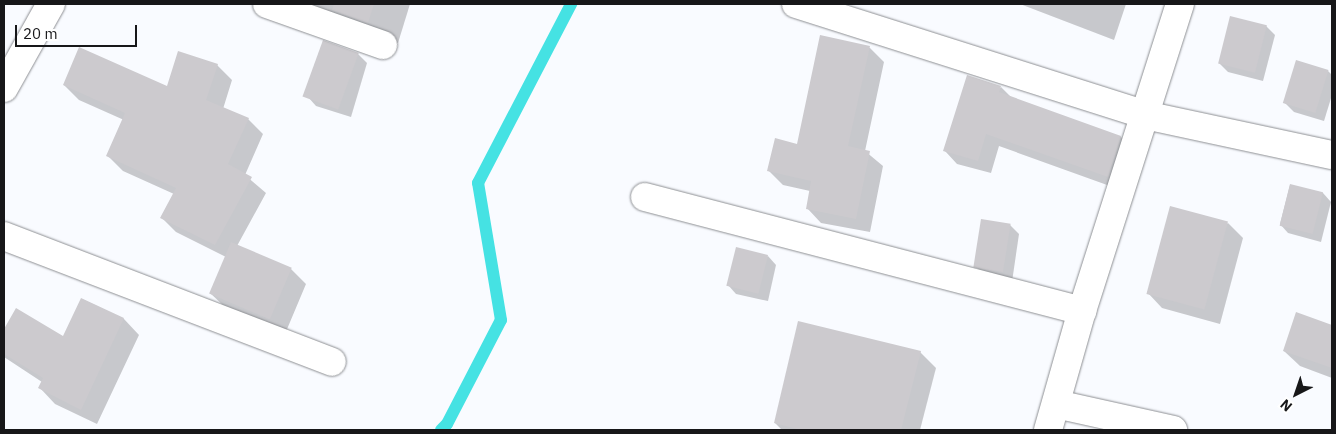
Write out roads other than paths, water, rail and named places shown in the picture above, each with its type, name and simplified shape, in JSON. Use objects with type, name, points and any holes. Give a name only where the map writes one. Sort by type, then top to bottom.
[{"type":"street","points":[[4,88],[51,4]]},
{"type":"street","points":[[267,4],[383,46]]},
{"type":"street","points":[[796,4],[1145,115],[1332,155]]},
{"type":"street","points":[[1048,430],[1082,311],[1180,4]]},
{"type":"street","points":[[644,197],[1082,311]]},
{"type":"street","points":[[4,236],[332,362]]},
{"type":"street","points":[[1056,404],[1173,430]]},
{"type":"waterway","points":[[441,430],[447,424],[501,320],[478,183],[571,4]]}]
